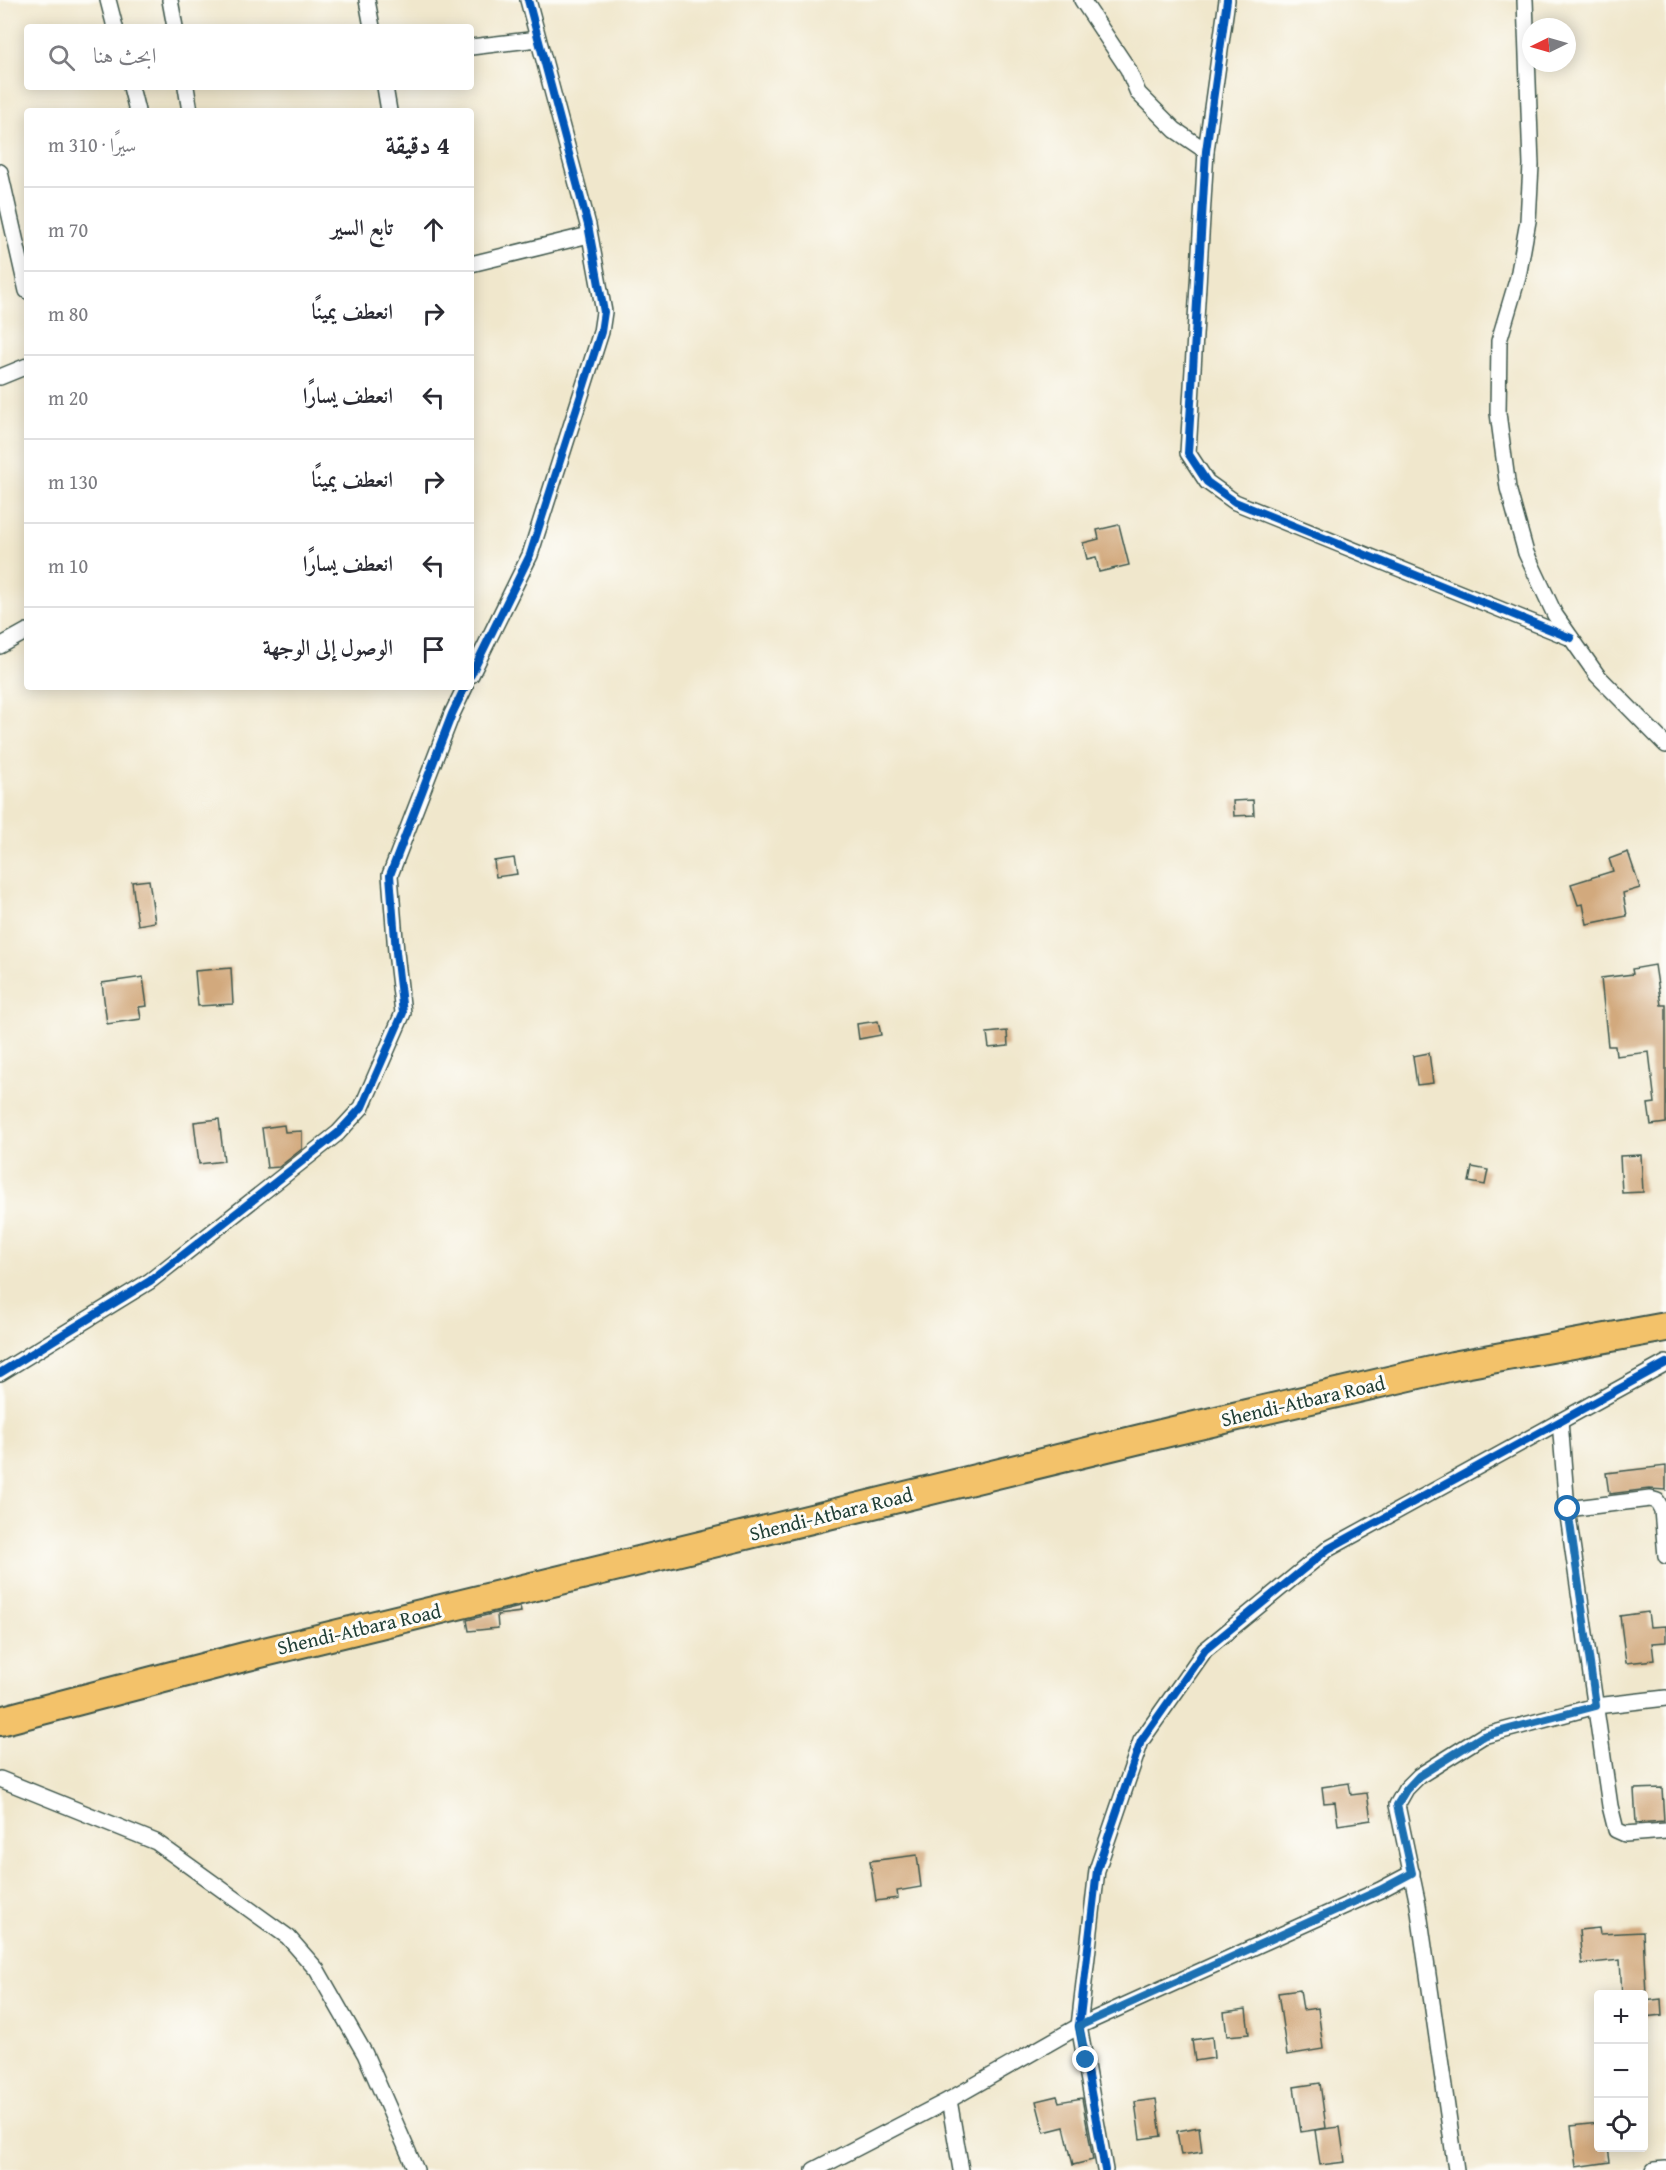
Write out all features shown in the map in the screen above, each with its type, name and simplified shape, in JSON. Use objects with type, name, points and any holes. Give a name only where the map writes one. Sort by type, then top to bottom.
[{"type":"highway","name":"Shendi-Atbara Road","points":[[0,1721],[244,1657],[1169,1432],[1454,1366],[1666,1327]]},
{"type":"street","points":[[108,0],[114,24]]},
{"type":"street","points":[[170,0],[174,24]]},
{"type":"street","points":[[367,0],[371,24]]},
{"type":"street","points":[[474,669],[530,555],[601,332],[604,312],[589,235],[528,0]]},
{"type":"street","points":[[1082,0],[1128,69],[1138,93],[1174,130],[1206,151]]},
{"type":"street","points":[[1227,0],[1206,151],[1188,453],[1206,482],[1235,502],[1571,638]]},
{"type":"street","points":[[1525,0],[1531,165],[1528,221],[1518,277],[1499,341],[1498,413],[1508,488],[1526,553],[1555,615],[1597,675],[1666,745]]},
{"type":"street","points":[[474,47],[538,39]]},
{"type":"street","points":[[132,90],[136,108]]},
{"type":"street","points":[[186,90],[190,108]]},
{"type":"street","points":[[386,90],[388,108]]},
{"type":"street","points":[[0,172],[24,278]]},
{"type":"street","points":[[474,263],[589,235]]},
{"type":"street","points":[[0,377],[24,367]]},
{"type":"street","points":[[0,646],[24,634]]},
{"type":"street","points":[[0,1373],[150,1281],[338,1133],[362,1107],[404,1013],[396,952],[390,875],[452,714],[464,690]]},
{"type":"street","points":[[1105,2170],[1079,2026],[1096,1870],[1141,1741],[1205,1650],[1328,1550],[1666,1362]]},
{"type":"street","points":[[1560,1421],[1568,1509],[1610,1806],[1616,1830],[1625,1834],[1666,1831]]},
{"type":"street","points":[[1568,1509],[1650,1499],[1657,1501],[1662,1510],[1666,1556]]},
{"type":"street","points":[[1456,2170],[1412,1873],[1397,1805],[1406,1790],[1419,1776],[1483,1736],[1596,1706],[1666,1698]]},
{"type":"street","points":[[0,1779],[156,1842],[288,1937],[317,1970],[365,2054],[416,2170]]},
{"type":"street","points":[[814,2170],[950,2100],[1079,2026],[1380,1890],[1412,1873]]},
{"type":"street","points":[[950,2100],[961,2170]]},
{"type":"street","points":[[1654,2170],[1666,2169]]},
{"type":"building","points":[[1119,525],[1129,565],[1099,572],[1096,557],[1087,559],[1083,543],[1099,539],[1097,530]]},
{"type":"building","points":[[1253,800],[1254,815],[1234,816],[1233,801]]},
{"type":"building","points":[[1628,852],[1640,888],[1623,893],[1627,916],[1587,924],[1583,904],[1578,905],[1571,884],[1613,871],[1609,859]]},
{"type":"building","points":[[514,858],[517,874],[496,877],[494,861]]},
{"type":"building","points":[[149,880],[155,922],[138,925],[132,882]]},
{"type":"building","points":[[1655,965],[1661,1005],[1666,1005],[1666,1123],[1651,1125],[1648,1104],[1655,1103],[1649,1052],[1616,1056],[1615,1046],[1608,1046],[1601,978],[1633,974],[1632,969]]},
{"type":"building","points":[[231,968],[233,1004],[198,1006],[195,971]]},
{"type":"building","points":[[143,977],[147,1006],[139,1007],[141,1019],[107,1024],[102,983]]},
{"type":"building","points":[[878,1021],[881,1035],[859,1039],[857,1024]]},
{"type":"building","points":[[1007,1031],[1008,1046],[989,1048],[987,1033]]},
{"type":"building","points":[[1429,1053],[1433,1083],[1417,1085],[1413,1056]]},
{"type":"building","points":[[219,1119],[224,1161],[199,1164],[194,1122]]},
{"type":"building","points":[[284,1125],[285,1132],[302,1131],[302,1149],[279,1167],[267,1168],[262,1128]]},
{"type":"building","points":[[1641,1155],[1643,1192],[1622,1193],[1620,1156]]},
{"type":"building","points":[[1472,1167],[1488,1170],[1485,1185],[1469,1182]]},
{"type":"building","points":[[1666,1466],[1666,1490],[1649,1489],[1609,1494],[1606,1473]]},
{"type":"building","points":[[520,1607],[521,1612],[497,1615],[498,1628],[469,1631],[467,1620]]},
{"type":"building","points":[[1648,1612],[1650,1627],[1666,1626],[1666,1642],[1652,1643],[1654,1660],[1626,1663],[1620,1616]]},
{"type":"building","points":[[1349,1783],[1351,1795],[1367,1793],[1371,1820],[1338,1825],[1335,1802],[1324,1803],[1322,1787]]},
{"type":"building","points":[[1662,1788],[1664,1821],[1636,1823],[1634,1789]]},
{"type":"building","points":[[917,1855],[921,1887],[897,1891],[898,1898],[876,1901],[870,1861]]},
{"type":"building","points":[[1599,1928],[1600,1934],[1643,1932],[1646,1990],[1622,1990],[1620,1960],[1582,1964],[1579,1930]]},
{"type":"building","points":[[1300,1990],[1303,2010],[1318,2008],[1323,2049],[1287,2055],[1278,1993]]},
{"type":"building","points":[[1661,1999],[1662,2015],[1648,2017],[1648,2001]]},
{"type":"building","points":[[1246,2009],[1249,2034],[1227,2036],[1224,2012]]},
{"type":"building","points":[[1212,2037],[1214,2058],[1195,2061],[1192,2040]]},
{"type":"building","points":[[1320,2083],[1326,2128],[1301,2132],[1294,2087]]},
{"type":"building","points":[[1057,2096],[1059,2102],[1082,2098],[1093,2160],[1073,2165],[1064,2127],[1044,2132],[1036,2101]]},
{"type":"building","points":[[1156,2099],[1161,2136],[1140,2139],[1135,2102]]},
{"type":"building","points":[[1594,2124],[1594,2152],[1609,2152],[1610,2162],[1576,2167],[1571,2126]]},
{"type":"building","points":[[1199,2127],[1202,2152],[1181,2155],[1177,2131]]},
{"type":"building","points":[[1340,2127],[1345,2162],[1320,2165],[1315,2130]]},
{"type":"cycle path","points":[[474,669],[530,555],[601,332],[604,312],[588,225],[528,0]]},
{"type":"cycle path","points":[[1227,0],[1206,151],[1188,453],[1207,482],[1235,502],[1571,638]]},
{"type":"cycle path","points":[[0,1373],[150,1281],[338,1133],[362,1107],[403,1013],[390,875],[452,714],[464,690]]},
{"type":"cycle path","points":[[1105,2170],[1079,2026],[1097,1870],[1141,1741],[1205,1650],[1328,1549],[1666,1363]]},
{"type":"route","points":[[1086,2060],[1079,2026],[1380,1890],[1412,1873],[1397,1805],[1406,1790],[1419,1776],[1483,1736],[1596,1706],[1568,1509]]}]
